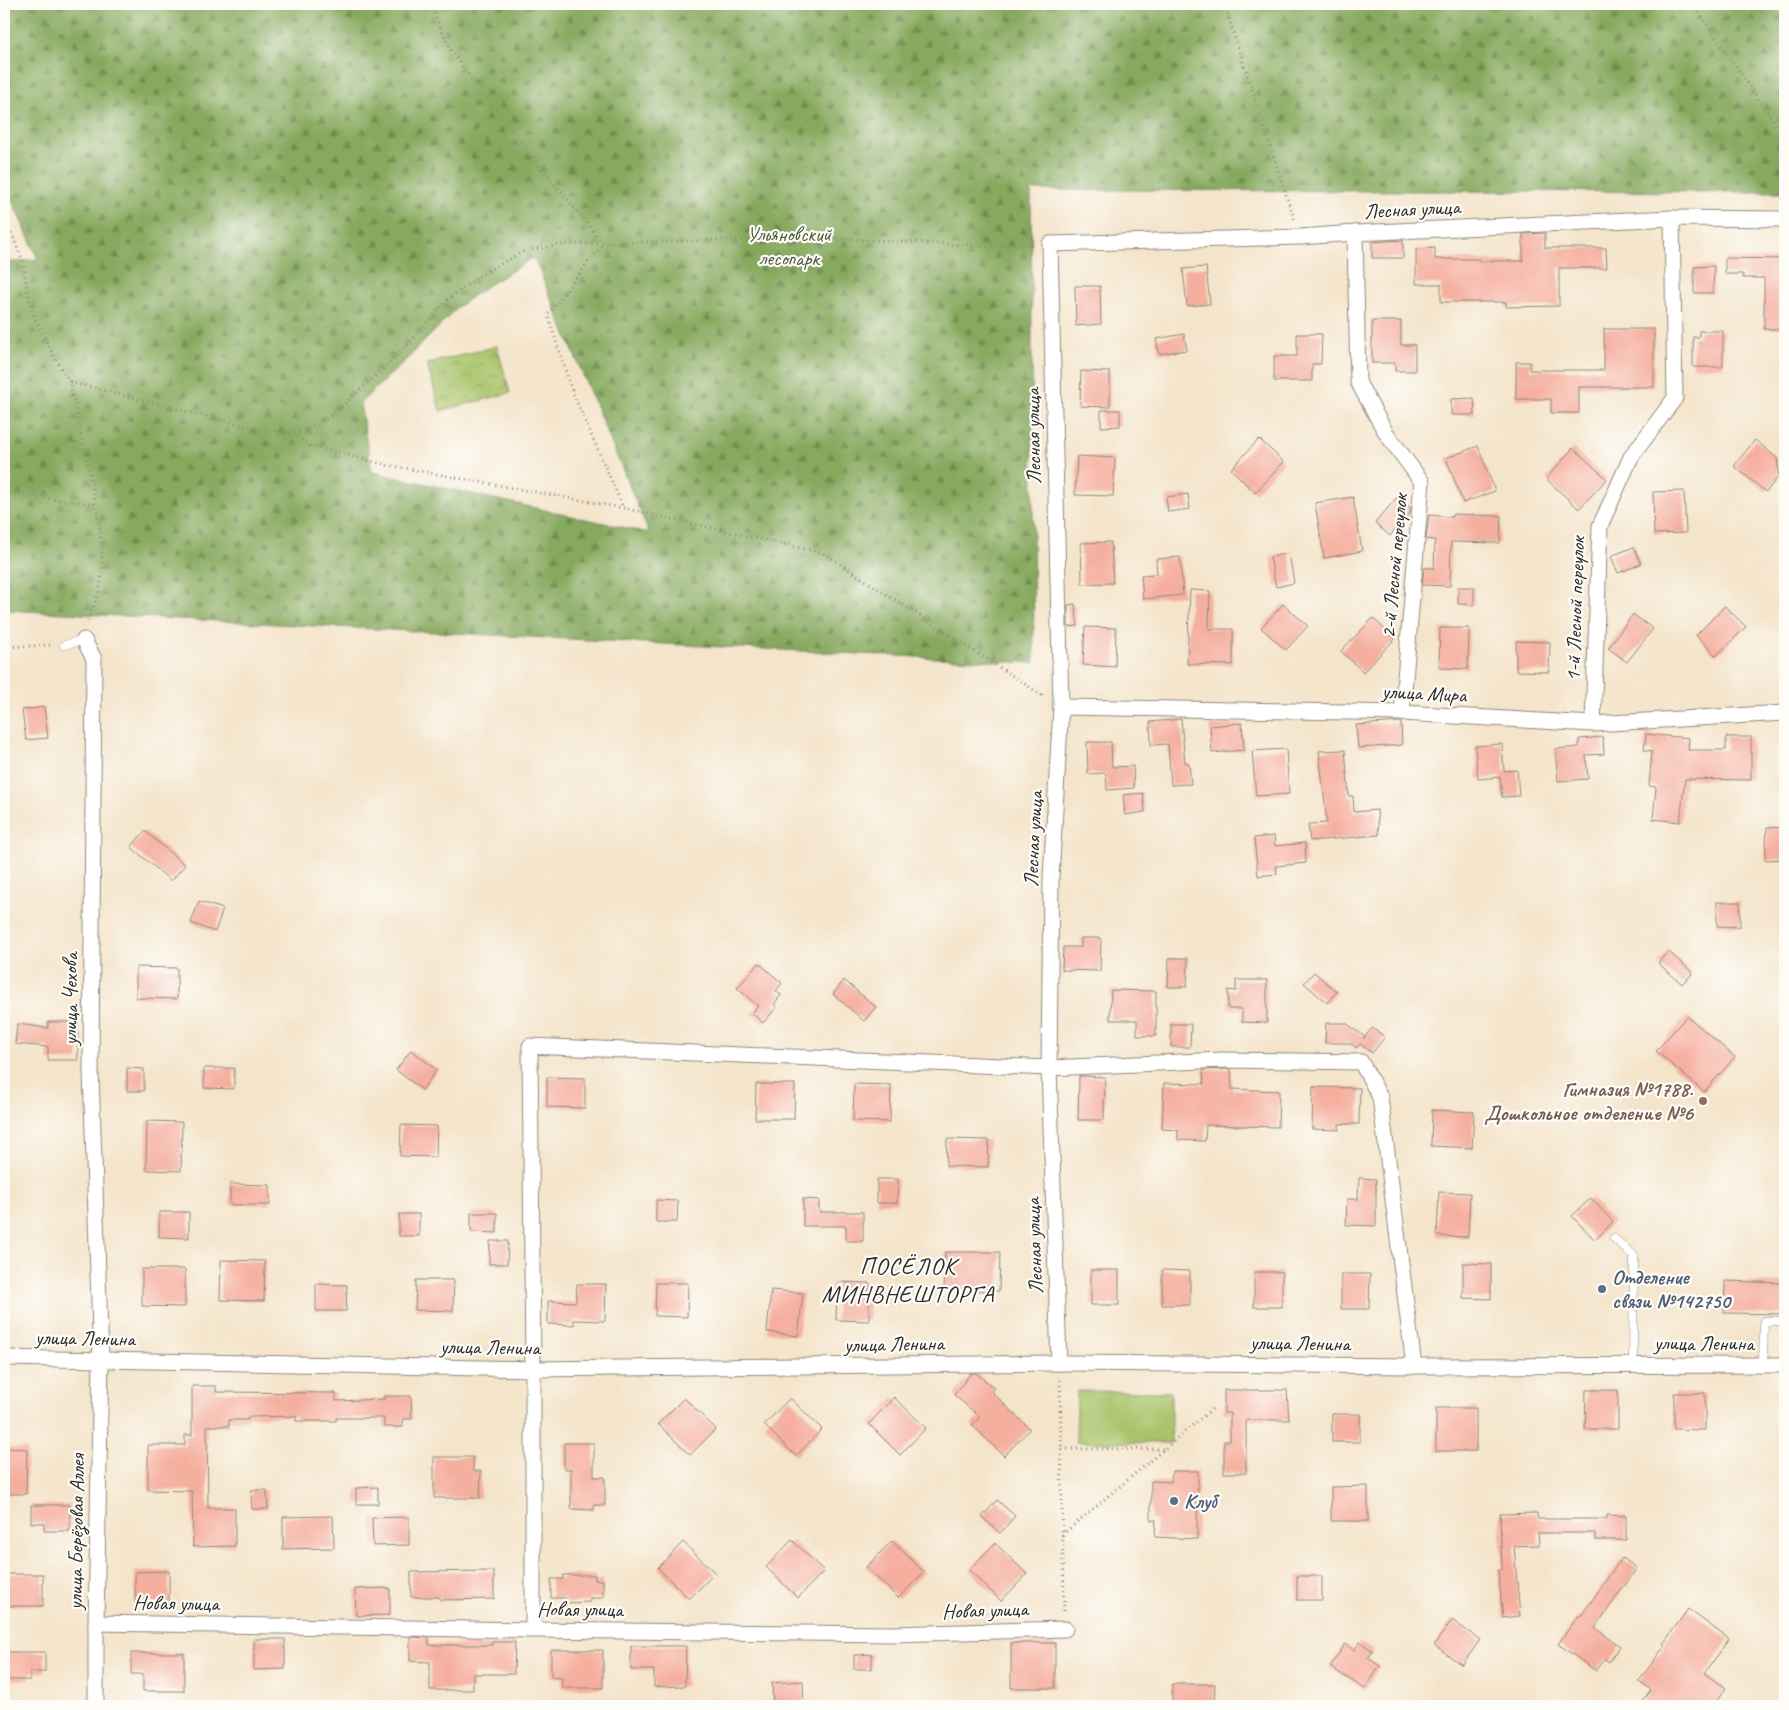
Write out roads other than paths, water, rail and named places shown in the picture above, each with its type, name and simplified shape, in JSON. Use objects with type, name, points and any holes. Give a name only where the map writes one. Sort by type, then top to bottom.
[{"type":"street","name":"Лесная улица","points":[[1059,1363],[1049,1068],[1051,878],[1060,707],[1050,244],[1300,237],[1672,218],[1785,219]]},
{"type":"street","name":"1-й Лесной переулок","points":[[1593,724],[1600,526],[1631,457],[1675,398],[1672,218]]},
{"type":"street","name":"2-й Лесной переулок","points":[[1355,233],[1358,382],[1386,433],[1422,482],[1402,713]]},
{"type":"street","name":"улица Чехова","points":[[84,640],[94,659],[91,1074],[101,1359]]},
{"type":"street","name":"улица Мира","points":[[1060,707],[1402,713],[1593,724],[1785,713]]},
{"type":"street","points":[[533,1630],[530,1046],[1049,1068],[1223,1060],[1361,1062],[1380,1096],[1414,1366]]},
{"type":"street","name":"улица Ленина","points":[[4,1358],[533,1369],[1059,1363],[1414,1366],[1785,1365]]},
{"type":"street","name":"улица Берёзовая Аллея","points":[[96,1706],[101,1359]]},
{"type":"street","name":"Новая улица","points":[[96,1623],[893,1634],[1065,1629]]},
{"type":"lane","points":[[64,645],[84,640]]},
{"type":"lane","points":[[1614,1238],[1634,1256],[1633,1364]]},
{"type":"lane","points":[[1763,1365],[1764,1321],[1785,1321]]},
{"type":"place","name":"Гимназия №1788. Дошкольное отделение №6","points":[[1703,1101]]},
{"type":"place","name":"Отделение связи №142750","points":[[1602,1289]]},
{"type":"place","name":"Клуб","points":[[1174,1501]]},
{"type":"district","name":"ПОСЁЛОК МИНВНЕШТОРГА","points":[[908,1280]]},
{"type":"park label","name":"Ульяновский лесопарк","points":[[789,246]]}]
